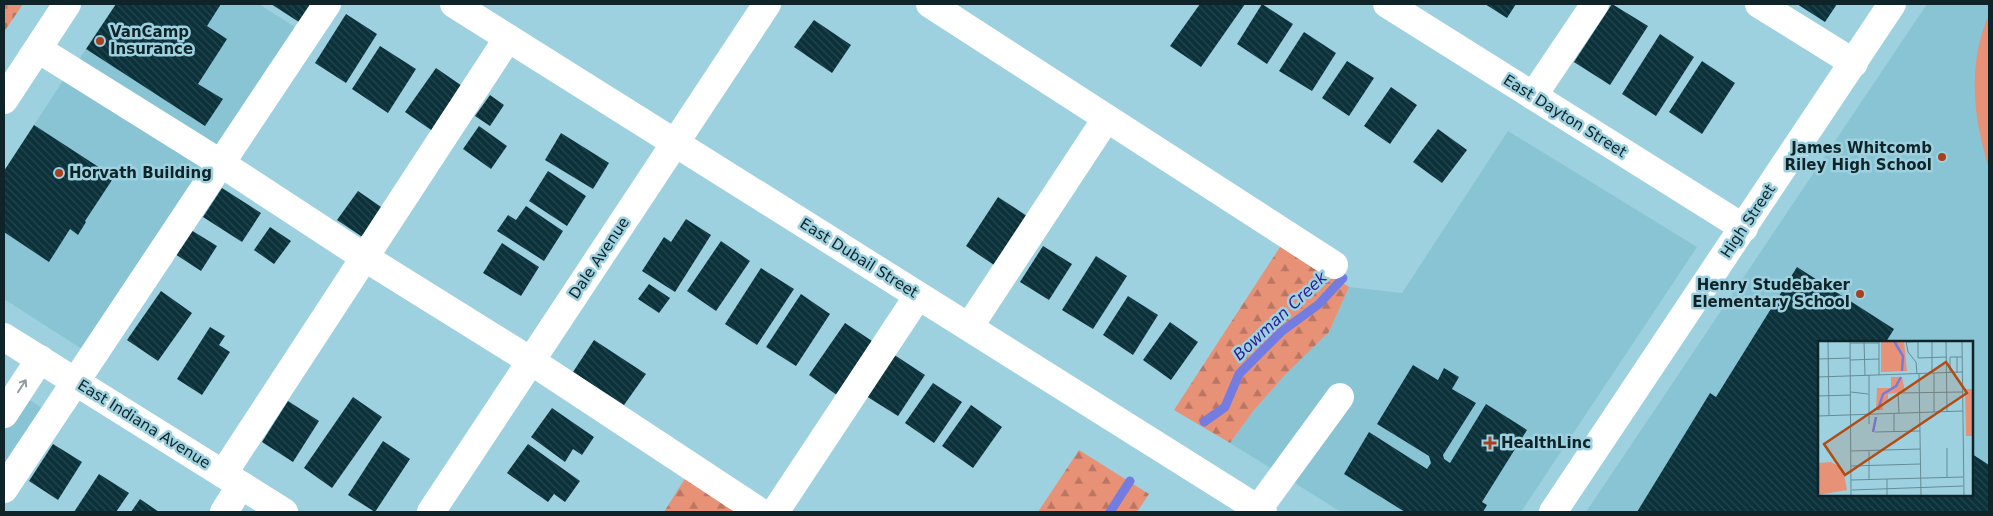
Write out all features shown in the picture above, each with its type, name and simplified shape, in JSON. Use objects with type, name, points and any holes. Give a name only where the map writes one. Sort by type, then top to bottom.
[{"type":"street","points":[[5,94],[38,49],[66,4]]},
{"type":"street","points":[[4,490],[327,4]]},
{"type":"street","name":"East Dubail Street","points":[[454,4],[1259,511]]},
{"type":"street","name":"Dale Avenue","points":[[431,512],[767,4]]},
{"type":"street","points":[[930,4],[1334,264]]},
{"type":"street","name":"East Dayton Street","points":[[1387,4],[1744,228]]},
{"type":"street","points":[[1533,96],[1595,4]]},
{"type":"street","points":[[1759,4],[1854,63]]},
{"type":"street","name":"High Street","points":[[1554,512],[1892,4]]},
{"type":"street","points":[[224,512],[232,480],[364,257],[508,38]]},
{"type":"street","points":[[38,49],[531,361],[760,512]]},
{"type":"street","points":[[969,328],[1106,119]]},
{"type":"street","points":[[775,512],[918,296]]},
{"type":"street","name":"East Indiana Avenue","points":[[4,337],[284,512]]},
{"type":"street","points":[[4,414],[40,359]]},
{"type":"street","points":[[1259,511],[1340,397]]},
{"type":"shaded area","points":[[116,4],[259,4],[301,31],[220,154],[76,64]]},
{"type":"shaded area","name":"Henry Studebaker Elementary School","points":[[1927,4],[1989,4],[1989,512],[1586,512]]},
{"type":"shaded area","points":[[64,79],[207,171],[88,353],[4,299],[4,171]]},
{"type":"shaded area","points":[[1508,131],[1697,247],[1521,512],[1341,512],[1230,443],[1254,410],[1285,375],[1329,332],[1349,287],[1402,293]]},
{"type":"shaded area","points":[[4,384],[50,413],[4,482]]},
{"type":"green space","points":[[4,4],[23,4],[4,32]]},
{"type":"green space","points":[[1989,14],[1989,169],[1976,111],[1975,72],[1977,52]]},
{"type":"green space","points":[[1282,244],[1349,287],[1329,332],[1285,375],[1254,410],[1230,443],[1174,410]]},
{"type":"green space","points":[[1079,450],[1149,494],[1137,512],[1038,512]]},
{"type":"green space","points":[[686,477],[737,512],[664,512]]},
{"type":"building","points":[[116,4],[221,4],[207,26],[227,39],[198,84],[223,99],[205,126],[86,49]]},
{"type":"building","points":[[271,4],[315,4],[302,24]]},
{"type":"building","points":[[1200,4],[1245,4],[1201,67],[1170,46]]},
{"type":"building","points":[[1262,4],[1293,24],[1267,64],[1237,44]]},
{"type":"building","points":[[1485,4],[1516,4],[1507,18]]},
{"type":"building","points":[[1612,4],[1648,26],[1610,85],[1574,62]]},
{"type":"building","points":[[1797,4],[1837,4],[1825,22]]},
{"type":"building","points":[[346,14],[377,34],[346,83],[315,63]]},
{"type":"building","points":[[814,20],[851,45],[832,73],[794,47]]},
{"type":"building","points":[[1304,32],[1336,53],[1312,91],[1279,71]]},
{"type":"building","points":[[1660,34],[1694,57],[1656,116],[1622,94]]},
{"type":"building","points":[[380,46],[416,69],[388,113],[352,89]]},
{"type":"building","points":[[1347,61],[1374,78],[1349,116],[1322,98]]},
{"type":"building","points":[[1702,61],[1735,83],[1702,134],[1669,112]]},
{"type":"building","points":[[436,68],[468,90],[437,134],[405,112]]},
{"type":"building","points":[[1391,87],[1417,105],[1390,144],[1364,126]]},
{"type":"building","points":[[490,95],[504,105],[490,126],[475,116]]},
{"type":"building","points":[[34,125],[114,177],[78,235],[70,229],[49,262],[4,232],[4,171]]},
{"type":"building","points":[[479,126],[507,146],[491,169],[463,149]]},
{"type":"building","points":[[1438,129],[1467,150],[1442,183],[1413,162]]},
{"type":"building","points":[[561,133],[609,163],[593,189],[545,160]]},
{"type":"building","points":[[548,171],[586,196],[567,226],[529,201]]},
{"type":"building","points":[[222,188],[261,213],[242,242],[203,217]]},
{"type":"building","points":[[358,191],[384,209],[364,238],[337,220]]},
{"type":"building","points":[[998,197],[1027,216],[994,265],[966,246]]},
{"type":"building","points":[[526,206],[563,231],[544,261],[497,231],[508,215],[516,220]]},
{"type":"building","points":[[686,219],[711,235],[675,292],[642,271],[664,237],[671,242]]},
{"type":"building","points":[[270,227],[291,241],[274,264],[254,250]]},
{"type":"building","points":[[191,230],[217,246],[201,271],[175,254]]},
{"type":"building","points":[[721,241],[750,261],[716,311],[687,291]]},
{"type":"building","points":[[502,243],[539,267],[521,296],[483,273]]},
{"type":"building","points":[[1043,246],[1072,264],[1049,300],[1020,282]]},
{"type":"building","points":[[1096,256],[1127,276],[1093,329],[1062,310]]},
{"type":"building","points":[[1797,267],[1894,329],[1887,341],[1818,341],[1818,496],[1973,496],[1973,455],[1989,465],[1989,512],[1637,512],[1710,393],[1716,397]]},
{"type":"building","points":[[761,268],[794,289],[757,345],[725,324]]},
{"type":"building","points":[[649,284],[670,298],[659,313],[638,299]]},
{"type":"building","points":[[161,291],[192,313],[158,361],[127,340]]},
{"type":"building","points":[[801,294],[830,314],[796,366],[766,347]]},
{"type":"building","points":[[1128,296],[1158,315],[1133,355],[1103,335]]},
{"type":"building","points":[[1170,322],[1198,342],[1171,380],[1143,360]]},
{"type":"building","points":[[845,323],[878,345],[841,398],[809,375]]},
{"type":"building","points":[[210,327],[225,336],[219,345],[230,352],[202,395],[177,379]]},
{"type":"building","points":[[594,340],[646,374],[624,405],[573,372]]},
{"type":"building","points":[[893,354],[925,375],[898,416],[866,396]]},
{"type":"building","name":"HealthLinc","points":[[1413,365],[1438,380],[1444,368],[1459,377],[1452,389],[1476,403],[1443,455],[1444,459],[1450,463],[1486,404],[1527,430],[1482,502],[1487,505],[1483,512],[1405,512],[1344,474],[1369,432],[1427,469],[1431,463],[1429,456],[1377,424]]},
{"type":"building","points":[[933,383],[962,402],[934,443],[905,423]]},
{"type":"building","points":[[353,397],[382,417],[332,488],[304,468]]},
{"type":"building","points":[[288,401],[319,421],[293,462],[262,442]]},
{"type":"building","points":[[971,405],[1002,427],[973,468],[942,446]]},
{"type":"building","points":[[552,408],[594,437],[582,455],[573,449],[565,462],[531,437]]},
{"type":"building","points":[[383,441],[410,459],[375,512],[348,495]]},
{"type":"building","points":[[53,444],[82,462],[58,500],[29,481]]},
{"type":"building","points":[[528,444],[580,481],[565,502],[554,494],[548,502],[507,473]]},
{"type":"building","points":[[99,474],[129,493],[116,512],[74,512]]},
{"type":"building","points":[[140,499],[159,512],[131,512]]},
{"type":"waterway","name":"Bowman Creek","points":[[1204,422],[1225,407],[1239,374],[1281,332],[1319,304],[1343,278]]},
{"type":"waterway","name":"Bowman Creek","points":[[1110,512],[1130,481]]},
{"type":"place","name":"VanCamp Insurance","points":[[100,41]]},
{"type":"place","name":"James Whitcomb Riley High School","points":[[1942,157]]},
{"type":"place","name":"Horvath Building","points":[[59,173]]},
{"type":"place","name":"Henry Studebaker Elementary School","points":[[1860,294]]},
{"type":"place","name":"HealthLinc","points":[[1490,443]]}]
